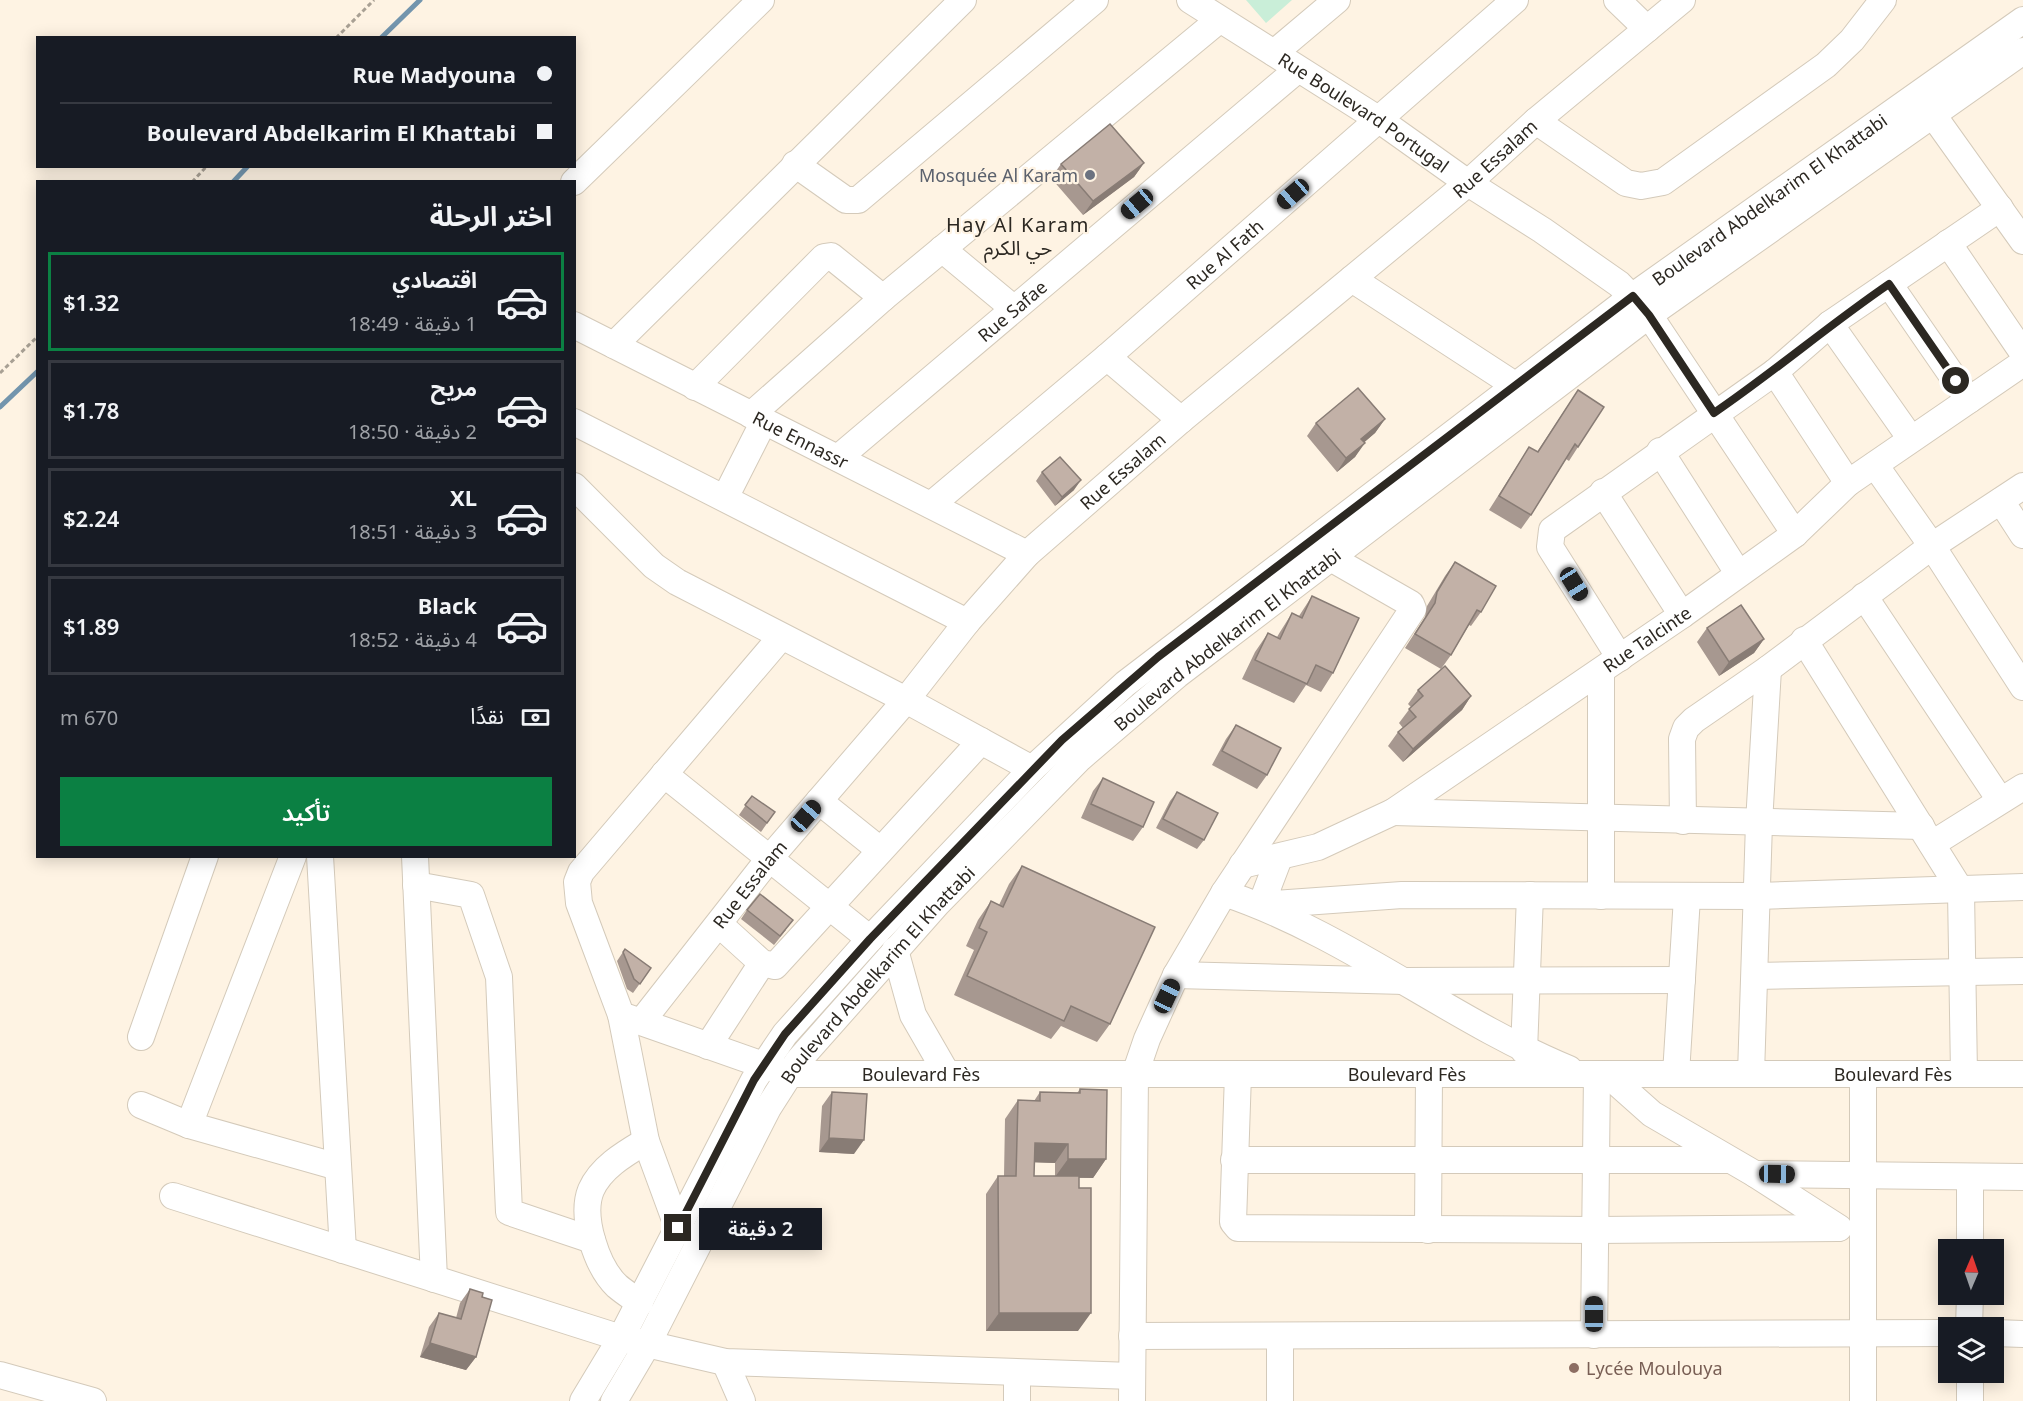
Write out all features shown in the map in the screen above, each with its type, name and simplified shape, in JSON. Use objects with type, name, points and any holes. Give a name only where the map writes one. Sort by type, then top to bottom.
[{"type":"street","points":[[576,180],[760,0]]},
{"type":"street","points":[[614,345],[963,0]]},
{"type":"street","points":[[795,164],[846,200],[858,200],[1095,0]]},
{"type":"street","name":"Rue Boulevard Portugal","points":[[1190,0],[1297,70],[1378,119],[1468,183],[1542,230],[1633,296],[1649,315],[1794,534]]},
{"type":"street","points":[[1274,53],[1337,0]]},
{"type":"street","name":"Rue Al Fath","points":[[931,506],[1107,357],[1515,0]]},
{"type":"street","points":[[1617,0],[1647,29]]},
{"type":"street","name":"Rue Essalam","points":[[632,1018],[719,924],[769,859],[906,700],[967,622],[1027,554],[1181,420],[1468,183],[1536,121],[1682,0]]},
{"type":"street","points":[[1536,121],[1626,183],[1654,185],[1663,182],[1826,65],[1852,40],[1883,0]]},
{"type":"street","points":[[725,498],[758,418],[883,298],[1219,20]]},
{"type":"street","name":"Boulevard Abdelkarim El Khattabi","points":[[1523,396],[1633,296],[2023,20]]},
{"type":"street","name":"Boulevard Abdelkarim El Khattabi","points":[[583,1401],[640,1303],[763,1066],[785,1034],[870,939],[1032,769],[1093,711],[1149,664],[1321,549],[1523,396],[1649,315],[2023,51]]},
{"type":"street","name":"Rue Safae","points":[[838,459],[1013,308],[1297,70]]},
{"type":"street","points":[[1933,114],[2023,241]]},
{"type":"street","points":[[1601,896],[1601,819],[1611,665],[1549,542],[1555,526],[1774,372],[1830,324],[2000,208]]},
{"type":"street","points":[[1948,243],[2023,353]]},
{"type":"street","points":[[942,249],[1013,308]]},
{"type":"street","points":[[695,387],[824,257],[831,256],[883,298]]},
{"type":"street","points":[[1352,279],[1523,396]]},
{"type":"street","points":[[1889,284],[1969,400]]},
{"type":"street","points":[[1830,324],[1911,439]]},
{"type":"street","name":"Rue Ennassr","points":[[576,326],[1027,554]]},
{"type":"street","points":[[1107,357],[1181,420]]},
{"type":"street","name":"Rue Talcinte","points":[[1242,865],[1318,847],[1393,812],[1682,615],[1794,534],[1848,483],[2023,363]]},
{"type":"street","points":[[1774,372],[1848,483]]},
{"type":"street","points":[[576,423],[967,622]]},
{"type":"street","points":[[1660,451],[1738,573]]},
{"type":"street","points":[[1875,465],[1932,546],[2023,687]]},
{"type":"street","points":[[1683,821],[1683,739],[1686,728],[1932,546],[2023,486]]},
{"type":"street","points":[[576,488],[654,567],[700,595],[906,700],[1032,769]]},
{"type":"street","points":[[1603,492],[1682,615]]},
{"type":"street","points":[[2001,501],[2023,535]]},
{"type":"street","points":[[173,1196],[621,1338],[725,1362],[1017,1374],[1132,1389],[1135,1074],[1147,1039],[1176,975],[1224,893],[1413,609],[1412,604],[1321,549]]},
{"type":"street","name":"Boulevard Abdelkarim El Khattabi","points":[[614,1401],[646,1345],[768,1108],[789,1074],[818,1036],[896,950],[1088,751],[1321,549]]},
{"type":"street","points":[[1864,596],[2000,800]]},
{"type":"street","points":[[678,1228],[646,1141],[632,1018],[579,903],[577,882],[581,872],[781,637]]},
{"type":"street","points":[[1804,640],[1961,891],[1964,1074]]},
{"type":"street","points":[[1751,1074],[1759,824],[1768,669]]},
{"type":"street","points":[[719,924],[762,963],[775,966],[981,741]]},
{"type":"street","points":[[664,774],[870,939]]},
{"type":"street","points":[[1393,812],[1759,824],[1926,835],[2023,787]]},
{"type":"street","points":[[819,801],[880,850]]},
{"type":"street","points":[[141,1036],[204,858]]},
{"type":"street","points":[[189,1125],[292,858]]},
{"type":"street","points":[[320,858],[343,1250]]},
{"type":"street","points":[[415,858],[434,1279]]},
{"type":"street","points":[[1261,906],[1279,858]]},
{"type":"street","points":[[416,885],[471,895],[499,976],[509,1212],[591,1240]]},
{"type":"street","points":[[1261,906],[1402,895],[1758,897],[2023,887]]},
{"type":"street","points":[[1224,893],[1261,906],[1405,981],[1524,1051],[1595,1074],[1652,1114],[1755,1174],[1838,1228],[1863,1240]]},
{"type":"street","points":[[1524,1051],[1530,895]]},
{"type":"street","points":[[1676,1074],[1687,897]]},
{"type":"street","points":[[896,950],[913,1015],[947,1074]]},
{"type":"street","points":[[708,1046],[762,963]]},
{"type":"street","points":[[1755,976],[2023,971]]},
{"type":"street","points":[[1176,975],[1405,981],[1682,980]]},
{"type":"street","name":"Boulevard Fès","points":[[632,1018],[789,1074],[2023,1074]]},
{"type":"street","points":[[1238,1074],[1233,1222],[1238,1228],[1428,1230],[1838,1228]]},
{"type":"street","points":[[1428,1230],[1429,1074]]},
{"type":"street","points":[[1594,1335],[1595,1074]]},
{"type":"street","points":[[1863,1074],[1863,1401]]},
{"type":"street","points":[[141,1105],[189,1125],[338,1167]]},
{"type":"street","points":[[640,1303],[616,1285],[591,1240],[588,1219],[591,1190],[615,1159],[646,1141]]},
{"type":"street","points":[[1234,1160],[1730,1160]]},
{"type":"street","points":[[1755,1174],[2023,1177]]},
{"type":"street","points":[[1970,1177],[1970,1239]]},
{"type":"street","points":[[1132,1336],[1280,1338],[1938,1334]]},
{"type":"street","points":[[2004,1334],[2023,1334]]},
{"type":"street","points":[[1280,1338],[1280,1401]]},
{"type":"street","points":[[725,1362],[742,1401]]},
{"type":"street","points":[[1017,1374],[1017,1401]]},
{"type":"street","points":[[0,1375],[87,1400]]},
{"type":"street","points":[[1970,1383],[1970,1401]]},
{"type":"path","points":[[338,36],[374,0]]},
{"type":"path","points":[[194,180],[205,168]]},
{"type":"path","points":[[0,373],[36,338]]},
{"type":"green space","points":[[1246,0],[1292,0],[1266,23]]},
{"type":"building","name":"Mosquée Al Karam","points":[[1110,124],[1144,163],[1093,201],[1061,164]]},
{"type":"building","points":[[1358,388],[1385,419],[1361,439],[1365,443],[1346,458],[1316,423]]},
{"type":"building","points":[[1578,390],[1604,407],[1578,447],[1575,444],[1531,515],[1499,496],[1529,447],[1538,452]]},
{"type":"building","points":[[1060,457],[1081,480],[1062,497],[1042,472]]},
{"type":"building","points":[[1455,562],[1496,586],[1481,612],[1477,610],[1451,655],[1415,634],[1435,603],[1437,592]]},
{"type":"building","points":[[1312,596],[1359,618],[1333,673],[1316,665],[1307,684],[1255,660],[1268,633],[1280,639],[1292,613],[1302,618]]},
{"type":"building","points":[[1741,605],[1764,639],[1729,662],[1707,628]]},
{"type":"building","points":[[1445,666],[1471,696],[1413,749],[1398,732],[1416,717],[1409,709],[1423,696],[1418,690]]},
{"type":"building","points":[[1236,725],[1281,748],[1267,775],[1222,751]]},
{"type":"building","points":[[1103,778],[1154,802],[1143,827],[1091,804]]},
{"type":"building","points":[[1177,792],[1218,813],[1204,840],[1163,819]]},
{"type":"building","points":[[752,796],[775,812],[767,823],[745,805]]},
{"type":"building","points":[[1022,866],[1155,927],[1110,1024],[1071,1006],[1064,1021],[967,976],[987,932],[979,928],[991,901],[1003,907]]},
{"type":"building","points":[[760,894],[793,920],[780,936],[747,910]]},
{"type":"building","points":[[625,949],[651,968],[640,984],[634,979],[623,952]]},
{"type":"building","points":[[1080,1089],[1107,1090],[1106,1159],[1068,1159],[1068,1144],[1035,1143],[1034,1176],[1079,1176],[1079,1188],[1091,1188],[1091,1313],[999,1313],[998,1176],[1016,1176],[1018,1100],[1040,1101],[1040,1092],[1080,1093]]},
{"type":"building","points":[[832,1092],[867,1094],[864,1140],[829,1138]]},
{"type":"building","points":[[470,1289],[483,1293],[482,1297],[492,1300],[476,1357],[430,1343],[439,1313],[461,1319]]},
{"type":"waterway","points":[[383,36],[420,0]]},
{"type":"waterway","points":[[235,180],[246,168]]},
{"type":"waterway","points":[[0,407],[36,373]]},
{"type":"place","name":"Mosquée Al Karam","points":[[1090,175]]},
{"type":"place","name":"Lycée Moulouya","points":[[1574,1368]]},
{"type":"district","name":"Hay Al Karam حي الكرم","points":[[1018,236]]},
{"type":"route","points":[[678,1228],[754,1080],[785,1034],[870,939],[1032,769],[1093,711],[1158,657],[1633,296],[1649,315],[1714,413],[1774,372],[1830,324],[1889,284],[1956,381]]}]
